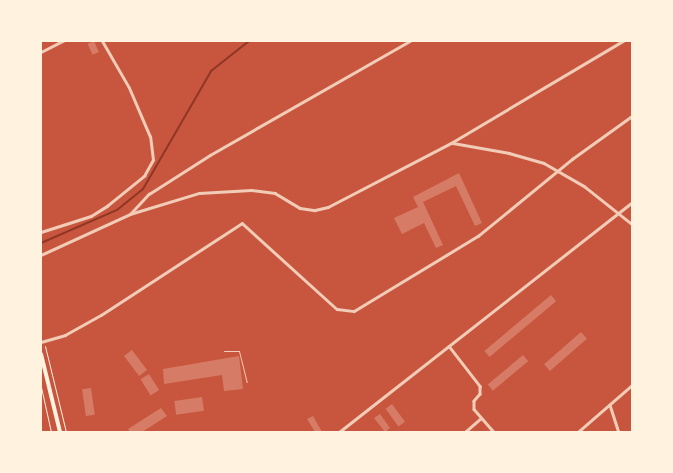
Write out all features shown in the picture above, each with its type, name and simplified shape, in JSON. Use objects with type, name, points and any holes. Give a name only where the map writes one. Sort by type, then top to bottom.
[{"type":"main road","points":[[41,354],[60,432]]},
{"type":"street","points":[[41,52],[63,41]]},
{"type":"street","points":[[41,232],[91,216],[107,206],[144,176],[153,160],[150,137],[129,88],[102,41]]},
{"type":"street","points":[[130,214],[148,194],[210,155],[410,41]]},
{"type":"street","points":[[41,255],[130,214],[179,198],[235,190],[275,193],[300,208],[315,210],[328,207],[451,143],[624,41]]},
{"type":"street","points":[[42,341],[64,335],[101,315],[242,223],[251,228],[337,309],[348,312],[478,236],[632,116]]},
{"type":"street","points":[[451,143],[509,152],[560,171],[619,212],[632,224]]},
{"type":"street","points":[[339,432],[632,202]]},
{"type":"street","points":[[449,346],[480,386],[480,394],[473,404],[481,418],[494,432]]},
{"type":"street","points":[[578,432],[632,386]]},
{"type":"street","points":[[610,405],[619,432]]},
{"type":"street","points":[[465,432],[481,418]]},
{"type":"lane","points":[[224,352],[239,351],[247,382]]},
{"type":"path","points":[[42,341],[66,432]]},
{"type":"path","points":[[41,386],[51,432]]},
{"type":"building","points":[[94,41],[99,52],[92,55],[88,44]]},
{"type":"building","points":[[459,173],[482,223],[475,226],[456,186],[423,202],[443,245],[436,248],[424,223],[402,234],[394,218],[418,207],[413,197]]},
{"type":"building","points":[[551,295],[556,301],[489,357],[484,351]]},
{"type":"building","points":[[581,332],[587,339],[550,371],[544,364]]},
{"type":"building","points":[[132,350],[147,370],[139,376],[124,356]]},
{"type":"building","points":[[523,355],[528,361],[493,391],[488,385]]},
{"type":"building","points":[[239,356],[243,389],[224,391],[222,375],[164,384],[163,369]]},
{"type":"building","points":[[149,374],[159,390],[151,395],[141,379]]},
{"type":"building","points":[[91,388],[95,415],[86,416],[82,389]]},
{"type":"building","points":[[202,397],[204,411],[176,415],[174,401]]},
{"type":"building","points":[[392,404],[405,422],[398,427],[386,409]]},
{"type":"building","points":[[161,408],[167,416],[142,432],[130,432],[128,429]]},
{"type":"building","points":[[380,414],[390,428],[385,432],[374,418]]},
{"type":"building","points":[[313,416],[322,432],[315,432],[307,419]]},
{"type":"waterway","points":[[41,243],[117,210],[143,189],[211,71],[249,41]]}]
